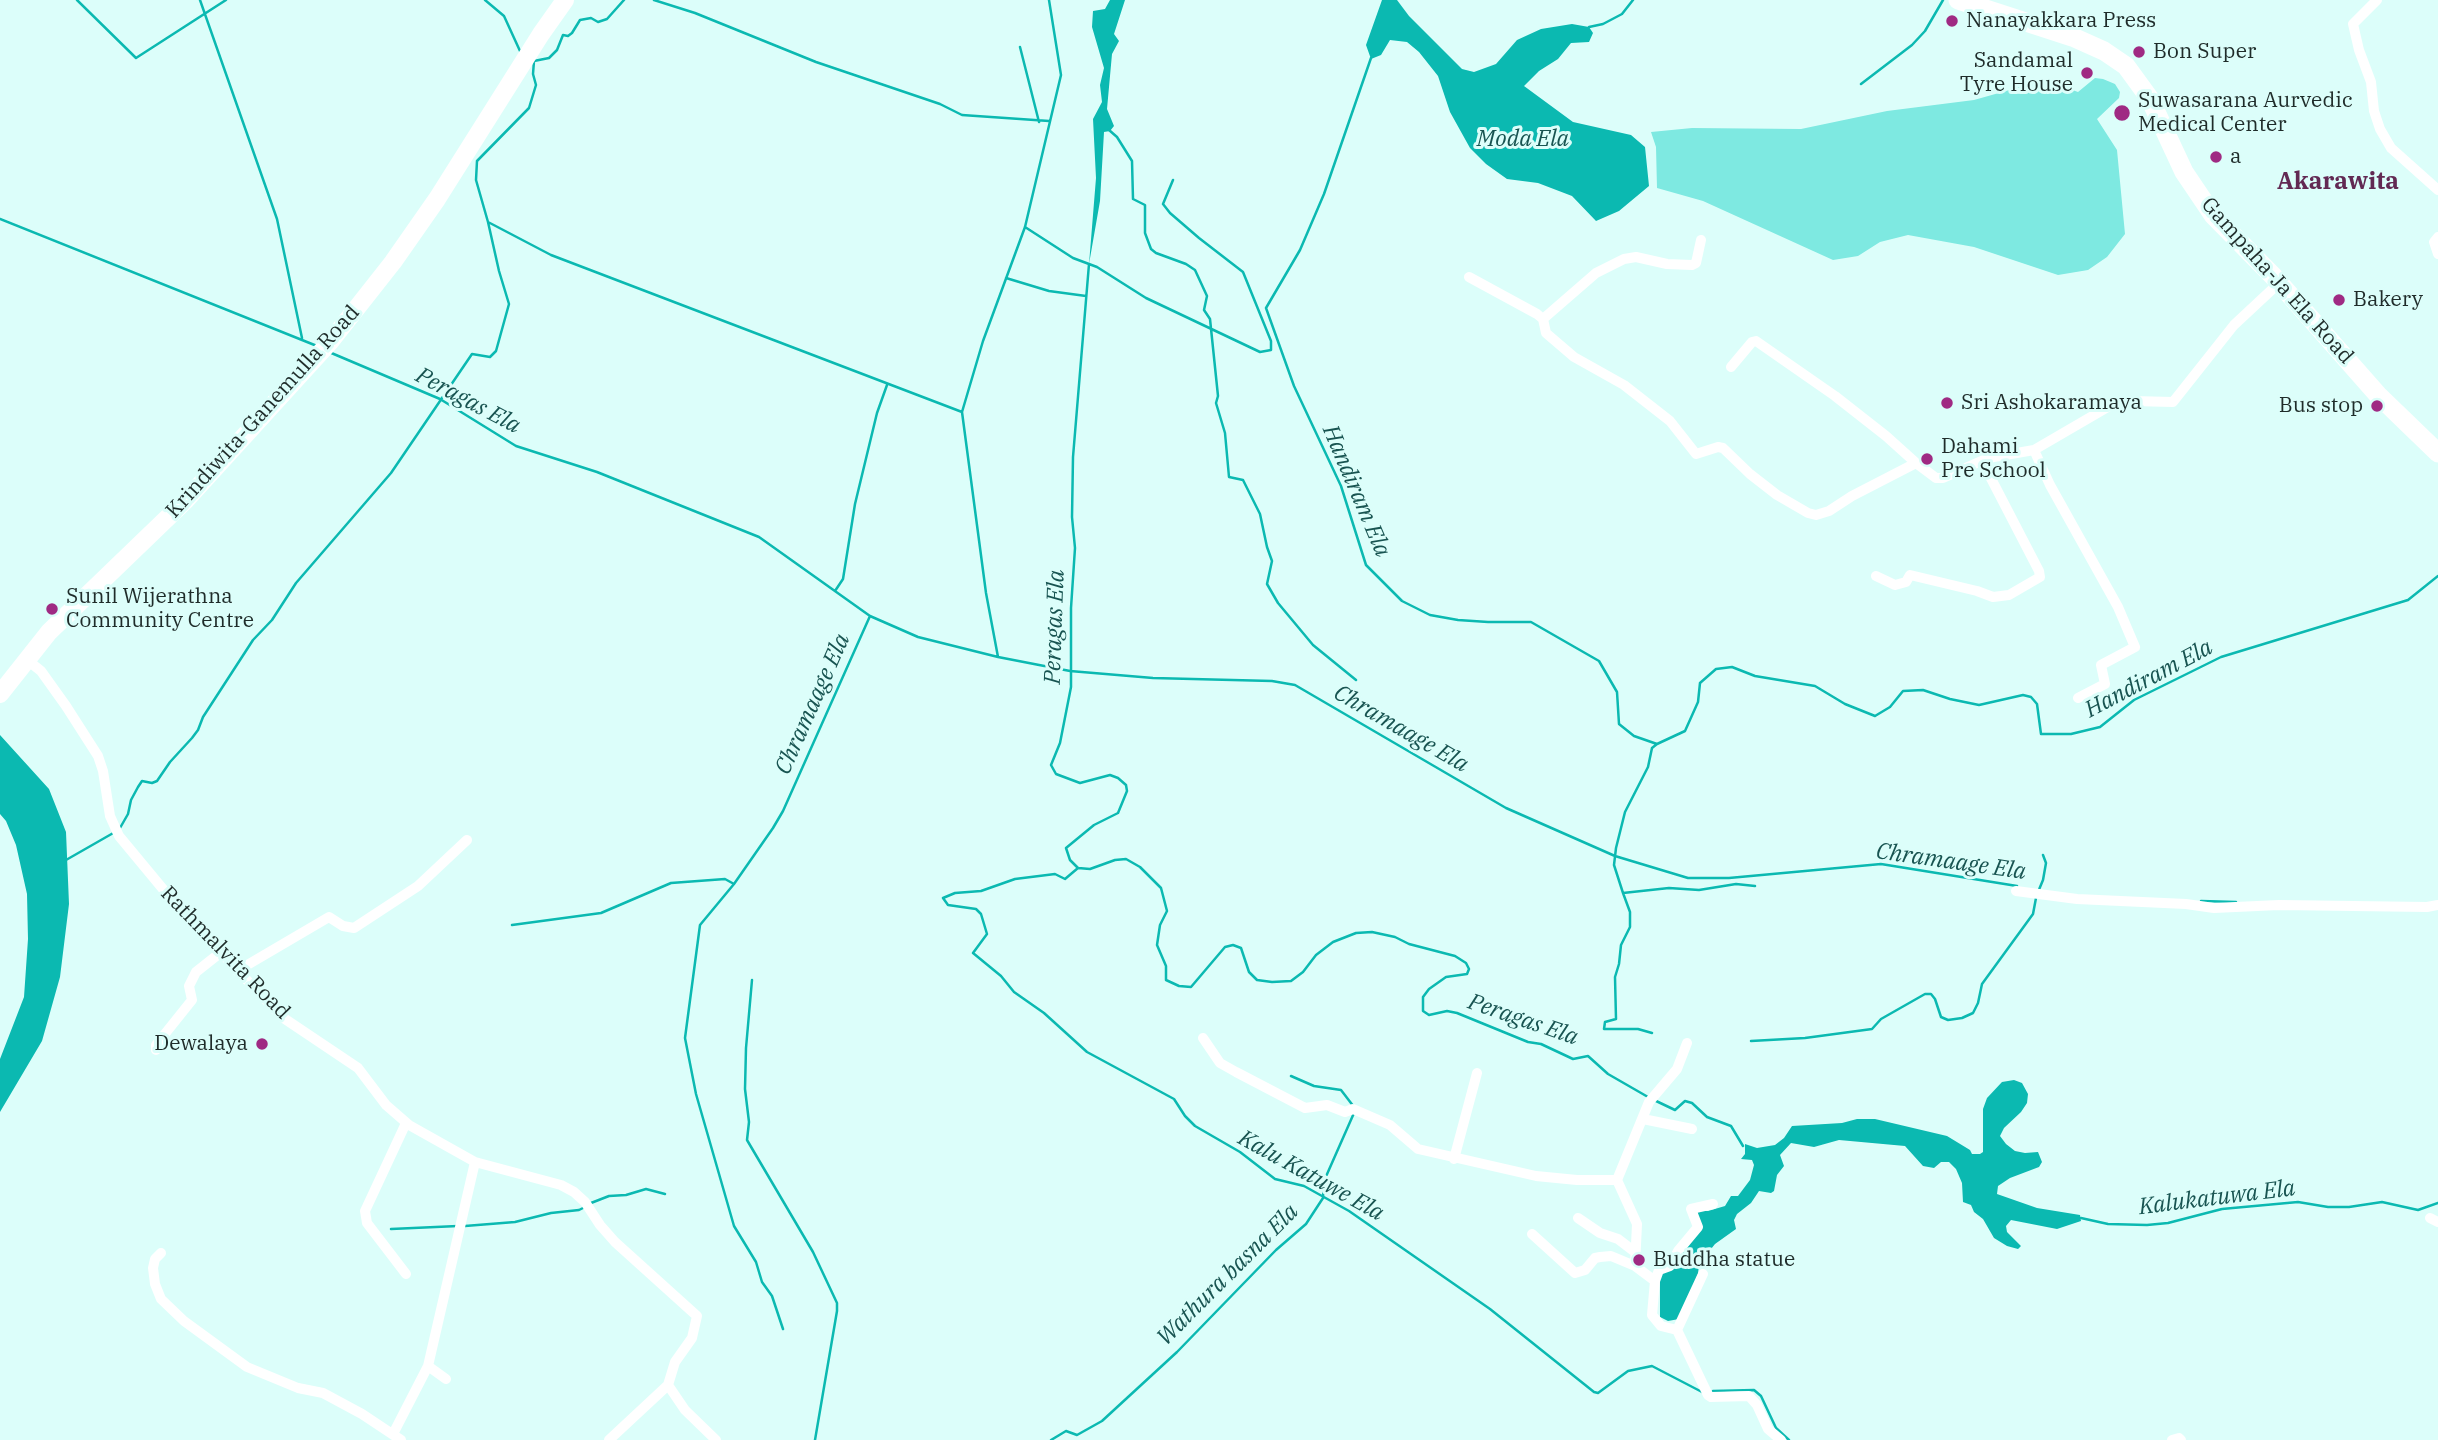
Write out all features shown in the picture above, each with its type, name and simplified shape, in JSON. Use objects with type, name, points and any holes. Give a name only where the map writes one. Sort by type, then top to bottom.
[{"type":"highway","name":"Gampaha-Ja Ela Road","points":[[1958,0],[2075,38],[2104,51],[2126,66],[2150,99],[2184,172],[2213,215],[2279,283],[2378,395],[2438,453]]},
{"type":"main road","name":"Krindiwita-Ganemulla Road","points":[[0,694],[49,632],[186,500],[326,347],[393,262],[437,199],[565,0]]},
{"type":"street","points":[[2377,0],[2353,24],[2371,82],[2374,111],[2391,148],[2438,190]]},
{"type":"street","points":[[2438,237],[2434,243],[2438,254]]},
{"type":"street","points":[[1543,320],[1596,273],[1624,259],[1636,257],[1667,264],[1696,263],[1701,240]]},
{"type":"street","points":[[1469,277],[1543,320],[1546,333],[1574,357],[1624,384],[1670,421],[1696,454],[1723,448],[1749,474],[1808,513],[1816,515],[1829,511],[1916,463]]},
{"type":"street","points":[[1731,367],[1752,342],[1756,341],[1845,404],[1936,478],[1952,475],[1994,456],[2034,450],[2113,404],[2132,401],[2173,402],[2234,325],[2279,283]]},
{"type":"street","points":[[2034,450],[2118,607],[2135,648],[2101,666],[2105,684],[2078,698]]},
{"type":"street","points":[[1876,576],[1895,584],[1906,582],[1909,575],[1993,597],[2009,594],[2039,578],[2039,571],[1982,461]]},
{"type":"street","name":"Rathmalvita Road","points":[[26,659],[41,671],[98,756],[117,833],[182,912],[282,1017],[358,1068],[386,1104],[406,1123],[475,1162],[561,1185],[574,1192],[615,1242],[660,1285],[685,1304],[698,1320],[692,1338],[675,1362],[668,1385]]},
{"type":"street","points":[[237,971],[329,916],[343,926],[354,928],[418,886],[467,840]]},
{"type":"street","points":[[2016,891],[2077,899],[2186,904],[2214,908],[2279,905],[2438,905]]},
{"type":"street","points":[[156,1051],[156,1045],[192,1000],[189,986],[196,972],[219,953]]},
{"type":"street","points":[[1203,1038],[1220,1063],[1305,1108],[1327,1105],[1345,1112],[1354,1111],[1390,1125],[1418,1149],[1536,1176],[1617,1180]]},
{"type":"street","points":[[1635,1266],[1637,1224],[1617,1180],[1651,1099],[1677,1069],[1686,1044]]},
{"type":"street","points":[[1454,1159],[1478,1073]]},
{"type":"street","points":[[1643,1119],[1692,1129]]},
{"type":"street","points":[[406,1123],[365,1211],[367,1223],[406,1274]]},
{"type":"street","points":[[161,1253],[155,1259],[153,1268],[155,1284],[161,1299],[184,1321],[247,1367],[298,1388],[323,1392],[397,1437],[428,1366],[475,1162]]},
{"type":"street","points":[[1677,1330],[1661,1326],[1652,1315],[1655,1281],[1659,1270],[1670,1266],[1678,1251],[1698,1227],[1691,1209],[1713,1204]]},
{"type":"street","points":[[1578,1218],[1600,1233],[1618,1239],[1635,1252]]},
{"type":"street","points":[[1532,1234],[1575,1273],[1585,1270],[1595,1258],[1611,1256],[1635,1266],[1655,1281]]},
{"type":"street","points":[[1677,1330],[1703,1274]]},
{"type":"street","points":[[1677,1330],[1708,1395],[1749,1396],[1757,1405],[1768,1429],[1781,1440]]},
{"type":"street","points":[[428,1366],[446,1379]]},
{"type":"street","points":[[609,1440],[668,1385],[685,1410],[716,1440]]},
{"type":"street","points":[[2172,1440],[2181,1440]]},
{"type":"shaded area","points":[[2095,78],[2115,84],[2120,92],[2119,98],[2097,119],[2117,150],[2125,234],[2107,257],[2088,270],[2058,275],[1974,247],[1908,235],[1880,242],[1858,256],[1833,260],[1703,201],[1657,188],[1656,147],[1651,132],[1692,128],[1801,129],[1887,111],[1974,100],[2045,80],[2078,92]]},
{"type":"water","points":[[1110,0],[1125,0],[1114,34],[1119,41],[1112,54],[1107,109],[1114,126],[1110,131],[1104,132],[1100,201],[1089,264],[1096,178],[1093,119],[1102,102],[1100,85],[1104,68],[1092,27],[1093,11],[1105,9]]},
{"type":"water","name":"Moda Ela","points":[[1382,0],[1397,0],[1409,16],[1462,69],[1474,72],[1496,64],[1517,40],[1541,29],[1572,24],[1589,27],[1593,33],[1589,42],[1571,43],[1558,59],[1539,71],[1524,86],[1573,122],[1631,135],[1645,147],[1649,186],[1619,211],[1596,221],[1572,196],[1538,183],[1507,179],[1470,148],[1450,112],[1438,76],[1419,52],[1407,42],[1390,40],[1381,55],[1371,59],[1366,45]]},
{"type":"water","points":[[0,735],[49,789],[66,832],[69,904],[60,977],[42,1041],[0,1112],[0,1059],[24,997],[28,939],[27,894],[16,845],[6,821],[0,814]]},
{"type":"water","points":[[2014,1080],[2022,1083],[2028,1094],[2027,1103],[2000,1136],[2015,1151],[2038,1152],[2042,1162],[2039,1167],[2010,1178],[1998,1186],[1997,1194],[2037,1208],[2080,1215],[2081,1221],[2057,1229],[2011,1220],[2006,1226],[2007,1232],[2021,1246],[2018,1249],[1994,1238],[1971,1205],[1963,1202],[1962,1183],[1956,1169],[1949,1162],[1941,1162],[1934,1168],[1923,1166],[1905,1146],[1839,1140],[1814,1147],[1791,1143],[1780,1155],[1784,1166],[1777,1175],[1774,1191],[1759,1191],[1751,1203],[1737,1214],[1734,1220],[1736,1229],[1715,1244],[1699,1264],[1698,1274],[1679,1319],[1668,1321],[1660,1317],[1660,1274],[1676,1261],[1698,1233],[1694,1211],[1708,1211],[1725,1206],[1731,1196],[1738,1196],[1750,1180],[1754,1165],[1752,1160],[1741,1159],[1745,1154],[1745,1144],[1757,1148],[1775,1145],[1792,1126],[1875,1119],[1947,1136],[1972,1154],[1980,1154],[1983,1152],[1983,1109],[1987,1098],[2002,1082]]},
{"type":"waterway","points":[[77,0],[136,58],[226,0]]},
{"type":"waterway","points":[[200,0],[277,219],[302,338]]},
{"type":"waterway","points":[[485,0],[504,16],[520,51]]},
{"type":"waterway","points":[[624,0],[607,19],[598,22],[591,18],[580,20],[572,33],[563,35],[557,50],[549,58],[534,61],[536,85],[529,108],[477,161],[476,180],[488,222],[551,255],[962,412]]},
{"type":"waterway","points":[[654,0],[695,13],[816,62],[940,104],[962,115],[1049,121]]},
{"type":"waterway","points":[[998,657],[986,593],[962,412],[983,341],[1025,227],[1061,75],[1049,0]]},
{"type":"waterway","points":[[1589,27],[1603,24],[1622,14],[1633,0]]},
{"type":"waterway","points":[[1861,84],[1912,45],[1925,31],[1943,0]]},
{"type":"waterway","points":[[1020,47],[1039,122]]},
{"type":"waterway","name":"Handiram Ela","points":[[1371,58],[1324,194],[1300,250],[1266,308],[1294,386],[1341,486],[1366,565],[1402,601],[1430,615],[1458,620],[1531,622],[1599,661],[1617,692],[1619,724],[1634,736],[1657,744],[1685,731],[1698,702],[1700,683],[1716,669],[1732,667],[1755,676],[1815,686],[1845,704],[1875,716],[1890,707],[1903,691],[1923,690],[1979,705],[2023,695],[2031,697],[2037,704],[2041,734],[2071,734],[2100,727],[2134,700],[2221,657],[2408,600],[2438,576]]},
{"type":"waterway","name":"Peragas Ela","points":[[1109,130],[1117,137],[1132,161],[1133,199],[1145,205],[1145,233],[1151,249],[1195,270],[1207,296],[1204,310],[1210,319],[1218,396],[1216,403],[1225,433],[1229,477],[1243,480],[1260,514],[1272,561],[1267,584],[1278,603],[1313,645],[1356,680]]},
{"type":"waterway","points":[[1025,227],[1073,258],[1097,267],[1146,298],[1260,352],[1271,350],[1271,341],[1243,272],[1199,238],[1163,204],[1173,180]]},
{"type":"waterway","name":"Peragas Ela","points":[[0,219],[317,346]]},
{"type":"waterway","points":[[120,828],[142,781],[157,781],[192,738],[253,640],[272,620],[296,583],[391,473],[472,354],[490,357],[496,351],[509,304],[488,222]]},
{"type":"waterway","name":"Peragas Ela","points":[[1089,264],[1073,457],[1072,517],[1075,548],[1071,608],[1071,687],[1060,743],[1051,765],[1056,774],[1080,783],[1110,775],[1126,785],[1127,791],[1118,813],[1094,825],[1066,848],[1070,860],[1078,868],[1090,869],[1126,859],[1140,867],[1161,888],[1167,911],[1160,925],[1157,945],[1166,966],[1166,980],[1179,986],[1191,987],[1225,947],[1233,945],[1241,948],[1249,972],[1257,980],[1272,982],[1291,981],[1333,942],[1356,933],[1372,932],[1395,937],[1409,944],[1455,956],[1466,963],[1469,969],[1467,974],[1446,977],[1429,989],[1423,997],[1423,1011],[1429,1015],[1447,1011],[1457,1013],[1528,1042],[1541,1044],[1573,1059],[1588,1056],[1608,1074],[1648,1097]]},
{"type":"waterway","points":[[1006,278],[1049,291],[1086,296]]},
{"type":"waterway","name":"Peragas Ela","points":[[329,352],[440,399],[516,446],[597,472],[759,537],[870,616]]},
{"type":"waterway","points":[[835,591],[843,579],[855,504],[877,413],[887,385]]},
{"type":"waterway","name":"Chramaage Ela","points":[[512,925],[601,913],[671,883],[725,879],[734,884],[783,811],[870,616],[918,637],[1070,671],[1153,678],[1272,681],[1295,685],[1506,808],[1615,856],[1688,878],[1729,878],[1881,864],[2017,886]]},
{"type":"waterway","points":[[1657,744],[1652,748],[1648,767],[1625,812],[1616,848],[1614,865],[1623,893],[1669,888],[1699,890],[1736,884],[1755,886]]},
{"type":"waterway","points":[[66,860],[115,832]]},
{"type":"waterway","points":[[2038,892],[2046,863],[2043,855]]},
{"type":"waterway","name":"Kalu Katuwe Ela","points":[[1078,868],[1065,879],[1055,874],[1015,879],[981,891],[955,893],[943,898],[948,905],[976,909],[981,914],[987,934],[973,953],[1001,976],[1014,992],[1044,1013],[1087,1052],[1174,1099],[1195,1126],[1240,1152],[1275,1179],[1304,1186],[1349,1211],[1490,1309],[1594,1392],[1598,1393],[1628,1371],[1652,1366],[1702,1392]]},
{"type":"waterway","points":[[734,884],[700,925],[685,1038],[696,1094],[734,1226],[756,1262],[762,1282],[772,1296],[783,1329]]},
{"type":"waterway","points":[[1623,893],[1630,912],[1630,927],[1621,945],[1615,977],[1616,1019],[1605,1022],[1604,1029],[1638,1029],[1652,1033]]},
{"type":"waterway","points":[[1751,1041],[1805,1038],[1872,1029],[1881,1019],[1925,994],[1931,994],[1941,1017],[1948,1020],[1973,1013],[1982,984],[2033,914],[2036,898]]},
{"type":"waterway","name":"Chramaage Ela","points":[[2201,901],[2236,902]]},
{"type":"waterway","points":[[752,980],[746,1048],[745,1089],[749,1122],[747,1140],[813,1252],[837,1303],[815,1440]]},
{"type":"waterway","name":"Wathura basna Ela","points":[[1291,1076],[1314,1086],[1341,1090],[1354,1107]]},
{"type":"waterway","name":"Peragas Ela","points":[[1654,1100],[1675,1110],[1685,1101],[1692,1103],[1707,1117],[1731,1126],[1743,1146]]},
{"type":"waterway","name":"Wathura basna Ela","points":[[1051,1440],[1066,1431],[1077,1435],[1102,1421],[1177,1352],[1276,1250],[1306,1224],[1323,1198],[1324,1181],[1354,1113]]},
{"type":"waterway","points":[[591,1203],[609,1196],[626,1195],[646,1189],[665,1194]]},
{"type":"waterway","name":"Kalukatuwa Ela","points":[[2081,1218],[2108,1224],[2147,1225],[2168,1223],[2222,1209],[2298,1202],[2328,1207],[2382,1202],[2418,1210],[2438,1203]]},
{"type":"waterway","points":[[465,1226],[515,1222],[585,1207]]},
{"type":"waterway","points":[[391,1229],[458,1226]]},
{"type":"waterway","name":"Kalu Katuwe Ela","points":[[1713,1391],[1754,1390],[1761,1396],[1776,1428],[1789,1440]]},
{"type":"place","name":"Nanayakkara Press","points":[[1952,21]]},
{"type":"place","name":"Bon Super","points":[[2139,52]]},
{"type":"place","name":"Sandamal Tyre House","points":[[2087,73]]},
{"type":"place","name":"Suwasarana Aurvedic Medical Center","points":[[2122,113]]},
{"type":"place","name":"a","points":[[2216,157]]},
{"type":"place","name":"Bakery","points":[[2339,300]]},
{"type":"place","name":"Sri Ashokaramaya","points":[[1947,403]]},
{"type":"place","name":"Bus stop","points":[[2377,406]]},
{"type":"place","name":"Dahami Pre School","points":[[1927,459]]},
{"type":"place","name":"Sunil Wijerathna Community Centre","points":[[52,609]]},
{"type":"place","name":"Dewalaya","points":[[262,1044]]},
{"type":"place","name":"Buddha statue","points":[[1639,1260]]},
{"type":"district","name":"Akarawita","points":[[2338,182]]}]
